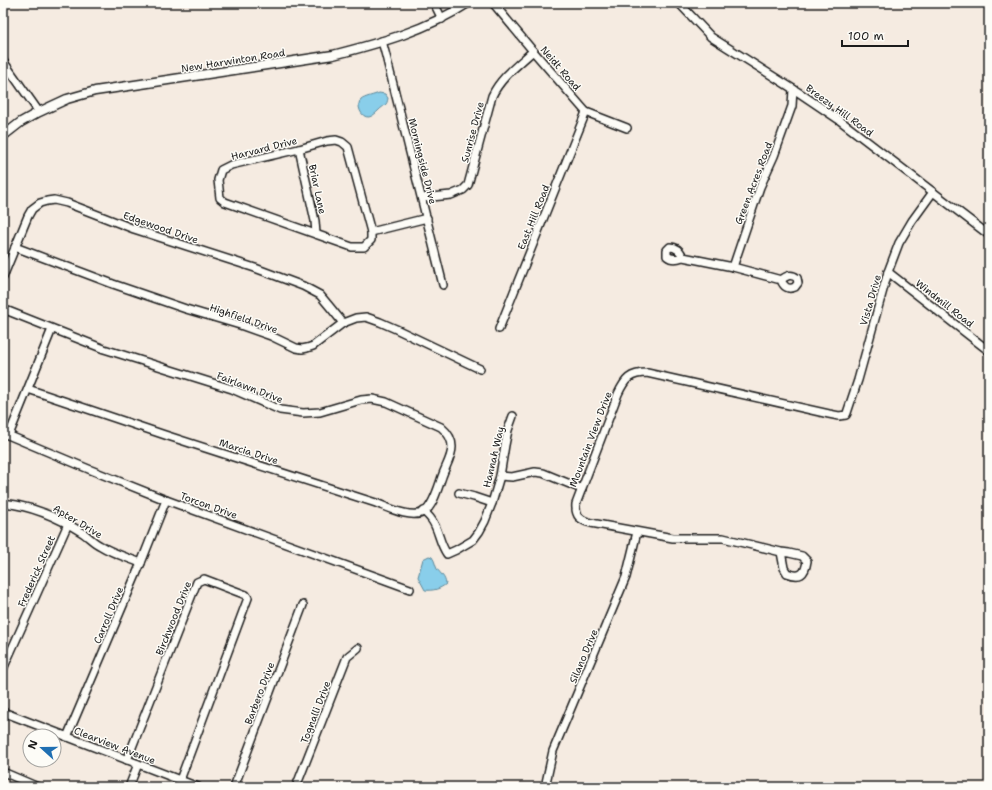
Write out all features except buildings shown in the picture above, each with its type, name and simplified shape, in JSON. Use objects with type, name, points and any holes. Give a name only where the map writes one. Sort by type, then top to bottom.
[{"type":"main road","name":"New Harwinton Road","points":[[3,136],[21,122],[67,98],[95,91],[333,54],[382,42],[406,34],[442,19],[468,3]]},
{"type":"street","points":[[434,3],[442,19]]},
{"type":"street","name":"Neidt Road","points":[[493,3],[586,112],[628,128]]},
{"type":"street","name":"Breezy Hill Road","points":[[679,3],[711,37],[805,96],[838,119],[989,235]]},
{"type":"street","name":"Morningside Drive","points":[[382,42],[443,285]]},
{"type":"street","name":"Sunrise Drive","points":[[422,198],[451,195],[463,190],[468,185],[492,96],[503,78],[533,51]]},
{"type":"street","points":[[3,61],[39,112]]},
{"type":"street","name":"Green Acres Road","points":[[733,267],[760,187],[774,156],[792,106],[793,89]]},
{"type":"street","points":[[792,106],[805,96]]},
{"type":"street","name":"East Hill Road","points":[[499,329],[586,112]]},
{"type":"street","name":"Harvard Drive","points":[[336,140],[342,142],[348,147],[371,232],[371,240],[364,247],[352,247],[225,202],[220,198],[218,180],[222,170],[231,165],[327,141],[336,140]]},
{"type":"street","name":"Briar Lane","points":[[299,149],[316,234]]},
{"type":"street","name":"Vista Drive","points":[[839,416],[846,415],[847,413],[860,373],[888,272],[899,243],[932,192]]},
{"type":"street","name":"Edgewood Drive","points":[[3,277],[14,247],[32,209],[40,203],[54,200],[67,203],[134,229],[255,268],[303,286],[320,296],[344,323]]},
{"type":"street","points":[[371,232],[427,218]]},
{"type":"street","name":"Highfield Drive","points":[[14,247],[113,284],[271,336],[296,348],[302,349],[313,346],[344,323],[356,318],[366,318],[396,329],[480,369]]},
{"type":"street","points":[[683,258],[733,267],[781,280]]},
{"type":"street","name":"Windmill Road","points":[[888,272],[989,350]]},
{"type":"street","name":"Fairlawn Drive","points":[[3,309],[104,348],[232,389],[264,404],[285,411],[303,413],[320,412],[361,400],[372,399],[386,402],[437,425],[447,432],[452,443],[452,448],[437,493],[431,504],[424,512]]},
{"type":"street","points":[[6,434],[28,389],[52,329]]},
{"type":"street","name":"Mountain View Drive","points":[[782,552],[723,538],[673,538],[637,532],[591,523],[580,518],[577,514],[576,504],[621,387],[631,376],[638,373],[647,373],[839,416]]},
{"type":"street","name":"Marcia Drive","points":[[28,389],[405,514],[424,512]]},
{"type":"street","name":"Hannah Way","points":[[424,512],[431,518],[442,548],[446,554],[473,540],[485,521],[492,503],[500,476],[506,438],[513,416]]},
{"type":"street","name":"Torcon Drive","points":[[6,434],[70,462],[166,500],[410,589]]},
{"type":"street","points":[[500,476],[512,477],[535,472],[543,473],[582,489]]},
{"type":"street","points":[[459,493],[474,496],[492,503]]},
{"type":"street","name":"Carroll Drive","points":[[67,737],[166,500]]},
{"type":"street","name":"Apter Drive","points":[[3,503],[16,504],[39,510],[53,516],[83,533],[101,546],[140,563]]},
{"type":"street","name":"Frederick Street","points":[[3,669],[68,524]]},
{"type":"street","name":"Silano Drive","points":[[545,787],[553,751],[626,576],[637,532]]},
{"type":"street","name":"Birchwood Drive","points":[[127,760],[197,582],[204,579],[239,592],[246,595],[248,598],[180,780]]},
{"type":"street","name":"Barbero Drive","points":[[234,787],[303,605]]},
{"type":"street","name":"Tognalli Drive","points":[[296,787],[347,657],[358,648]]},
{"type":"street","name":"Clearview Avenue","points":[[3,712],[198,787]]},
{"type":"street","points":[[129,787],[138,764]]},
{"type":"street","points":[[3,772],[38,787]]},
{"type":"water","points":[[379,93],[385,94],[388,101],[372,116],[366,117],[359,108],[361,100]]},
{"type":"water","points":[[429,556],[433,558],[437,569],[444,577],[446,584],[436,589],[425,590],[418,577],[423,559]]}]
